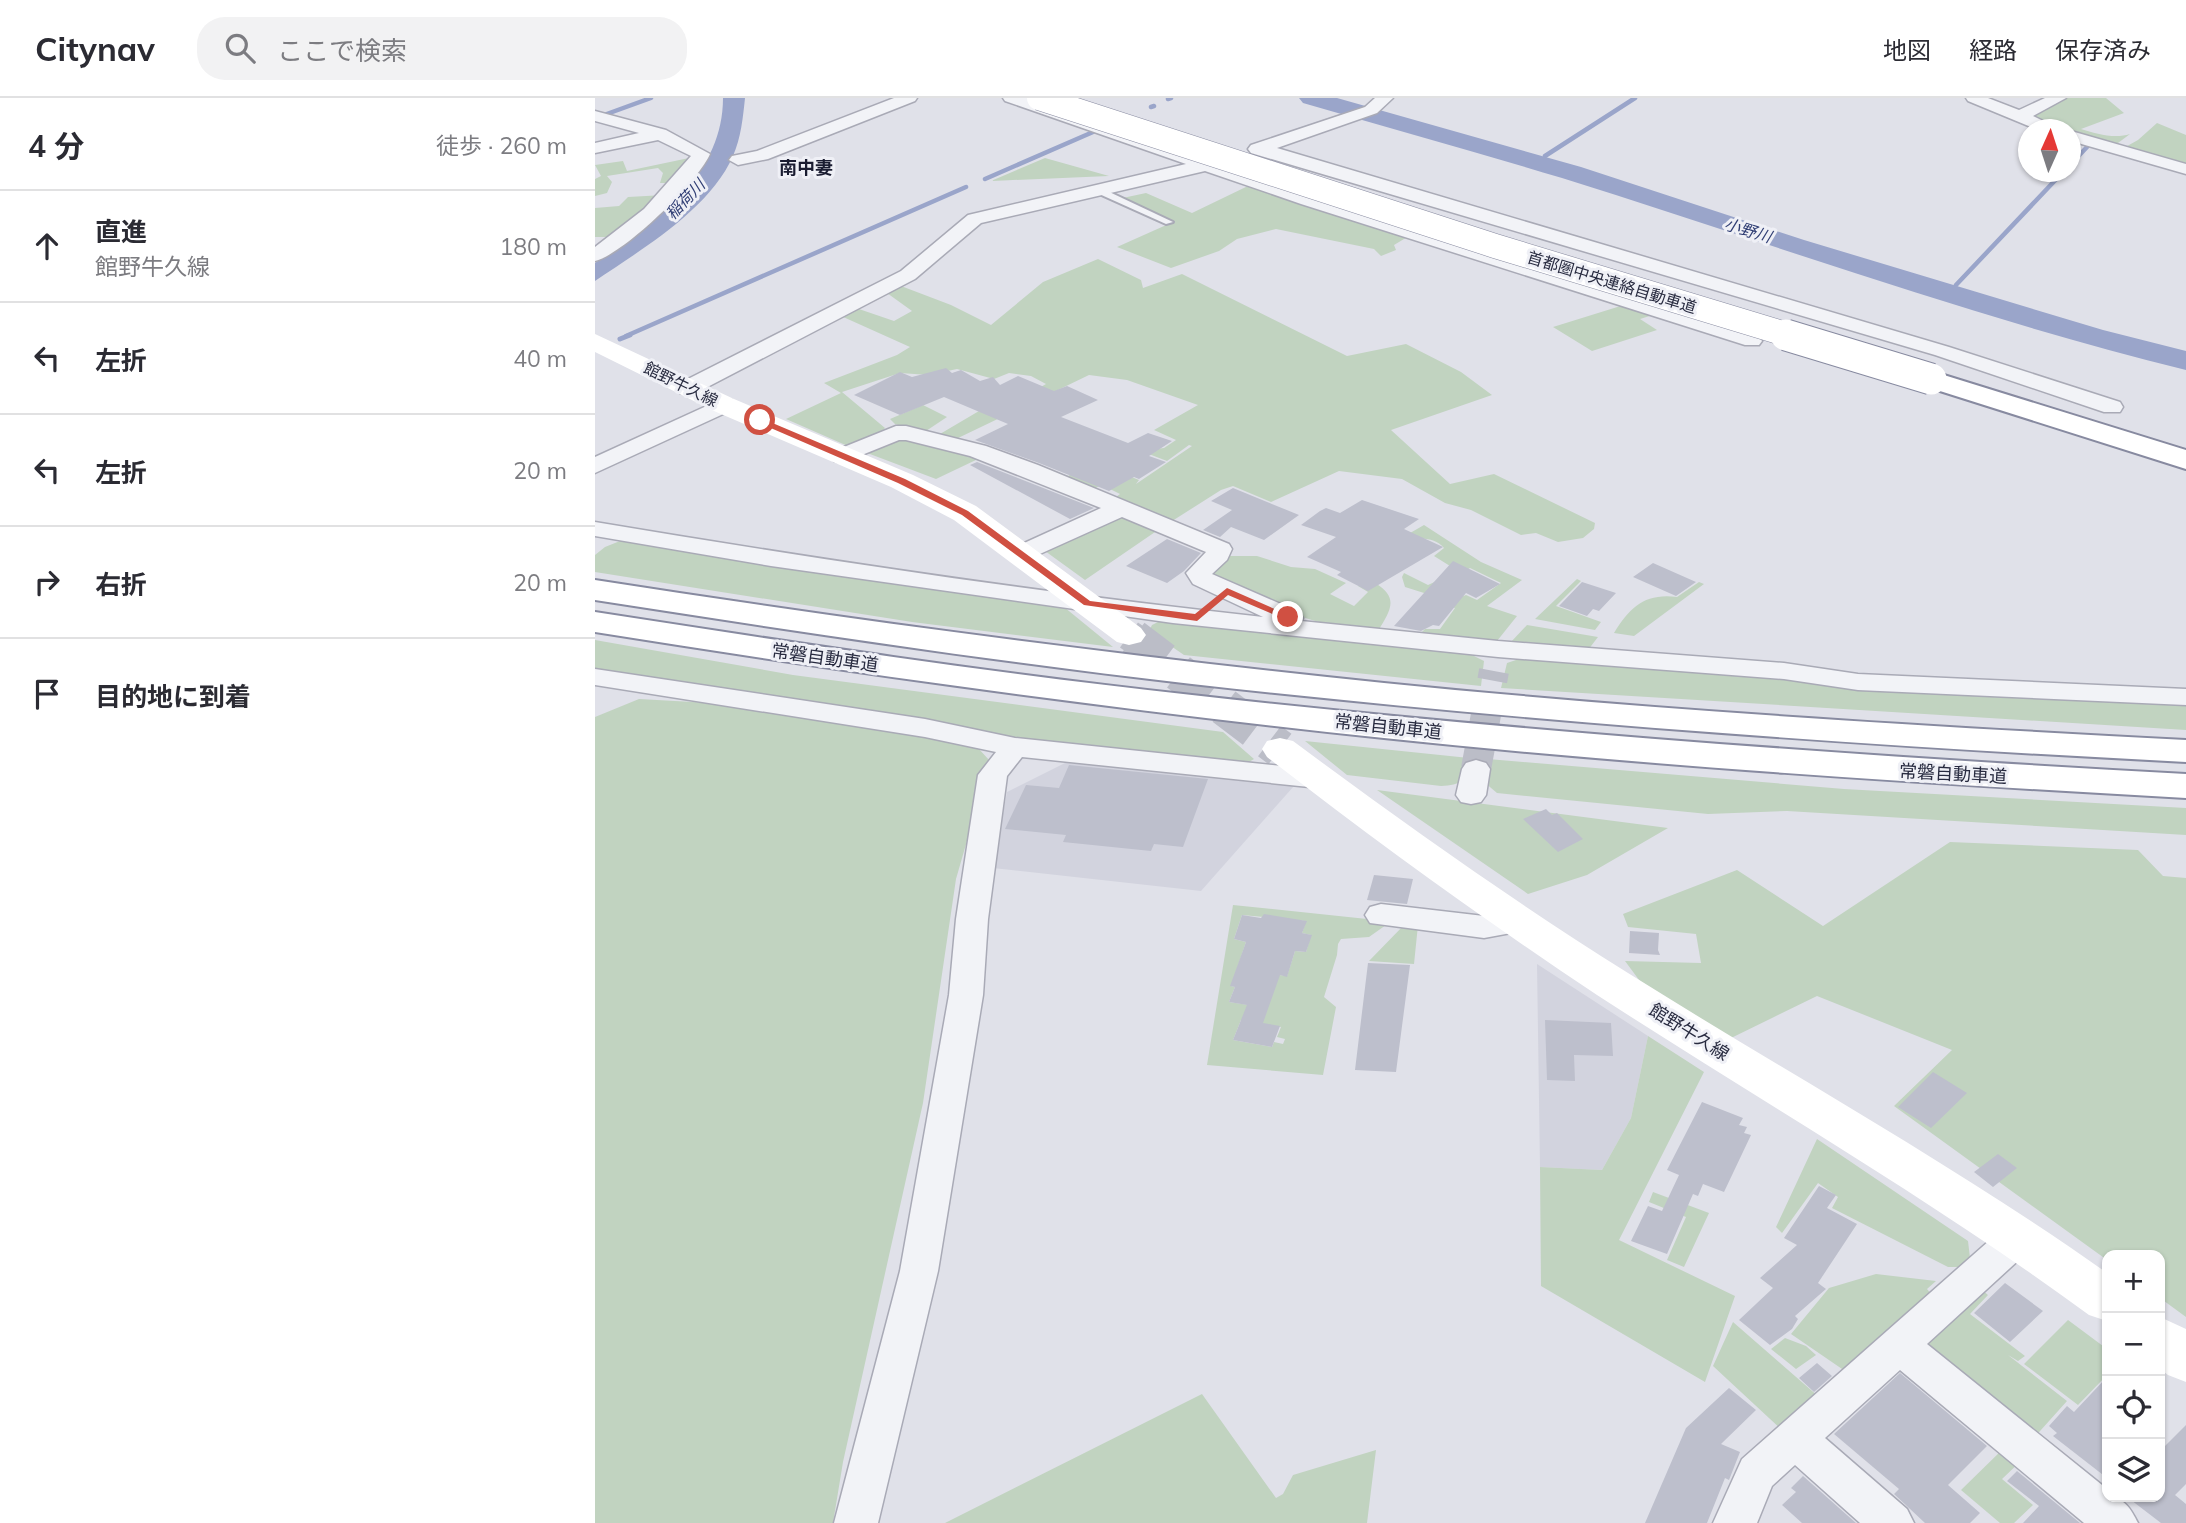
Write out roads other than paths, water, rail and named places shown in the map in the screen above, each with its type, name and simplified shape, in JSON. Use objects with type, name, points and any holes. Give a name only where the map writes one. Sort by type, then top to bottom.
[{"type":"main road","name":"首都圏中央連絡自動車道","points":[[1039,98],[1495,246],[1956,386],[2186,460]]},
{"type":"main road","name":"首都圏中央連絡自動車道","points":[[1074,98],[1512,237],[1935,363],[2186,442]]},
{"type":"main road","name":"館野牛久線","points":[[595,342],[724,405],[965,513],[1129,635]]},
{"type":"main road","name":"常磐自動車道","points":[[595,590],[750,616],[978,648],[1343,691],[1756,727],[2186,751]]},
{"type":"main road","name":"常磐自動車道","points":[[595,622],[957,677],[1324,721],[1787,762],[1947,774],[2186,786]]},
{"type":"main road","name":"館野牛久線","points":[[1280,749],[1515,922],[2020,1236],[2102,1296]]},
{"type":"main road","points":[[2165,1343],[2186,1359]]},
{"type":"street","points":[[738,160],[762,155],[909,98]]},
{"type":"street","points":[[1011,98],[1204,165],[1752,341]]},
{"type":"street","points":[[688,388],[908,275],[975,219],[1204,165],[1366,112],[1385,98]]},
{"type":"street","points":[[1974,98],[2027,119]]},
{"type":"street","points":[[2020,116],[2058,98]]},
{"type":"street","points":[[595,116],[660,134],[701,154],[698,161],[655,210],[619,240],[595,255]]},
{"type":"street","points":[[595,148],[660,134]]},
{"type":"street","points":[[2081,140],[2186,169]]},
{"type":"street","points":[[1260,148],[1942,351],[2112,407]]},
{"type":"street","points":[[1701,325],[1745,294]]},
{"type":"street","points":[[595,466],[724,405]]},
{"type":"street","points":[[842,456],[896,433],[907,433],[978,451],[1220,549],[1218,555],[1199,573],[1202,579],[1319,632]]},
{"type":"street","points":[[1022,553],[1121,508]]},
{"type":"street","points":[[595,549],[605,530],[771,559],[1197,618],[1319,632],[1496,660],[1784,671],[1858,682],[2186,697]]},
{"type":"street","points":[[1197,618],[1227,591]]},
{"type":"street","points":[[595,677],[925,728],[1015,747],[1319,779]]},
{"type":"street","points":[[856,1523],[919,1271],[966,995],[972,919],[993,775],[1015,747]]},
{"type":"street","points":[[1381,915],[1484,927],[1515,922]]},
{"type":"street","points":[[1735,1523],[1757,1473],[2020,1236]]},
{"type":"street","points":[[1899,1345],[2116,1523]]},
{"type":"street","points":[[1795,1439],[1892,1523]]},
{"type":"lane","points":[[1100,191],[1169,222]]},
{"type":"water","name":"稲荷川","points":[[723,98],[745,98],[738,142],[722,176],[708,194],[673,227],[595,281],[595,263],[661,214],[698,174],[711,151],[720,126]]},
{"type":"waterway","points":[[604,115],[651,98]]},
{"type":"waterway","name":"小野川","points":[[1311,98],[1572,173],[1794,246],[2092,336],[2186,361]]},
{"type":"waterway","points":[[1545,156],[1635,98]]},
{"type":"waterway","points":[[985,179],[1093,132]]},
{"type":"waterway","points":[[2081,153],[2087,147]]},
{"type":"waterway","points":[[1956,285],[2054,182]]},
{"type":"waterway","points":[[626,336],[966,187]]},
{"type":"waterway","points":[[620,339],[630,335]]},
{"type":"tunnel","points":[[1129,635],[1136,640]]},
{"type":"tunnel","points":[[1133,638],[1280,749]]},
{"type":"tunnel","points":[[1476,769],[1494,671]]},
{"type":"district","name":"南中妻","points":[[806,168]]}]
